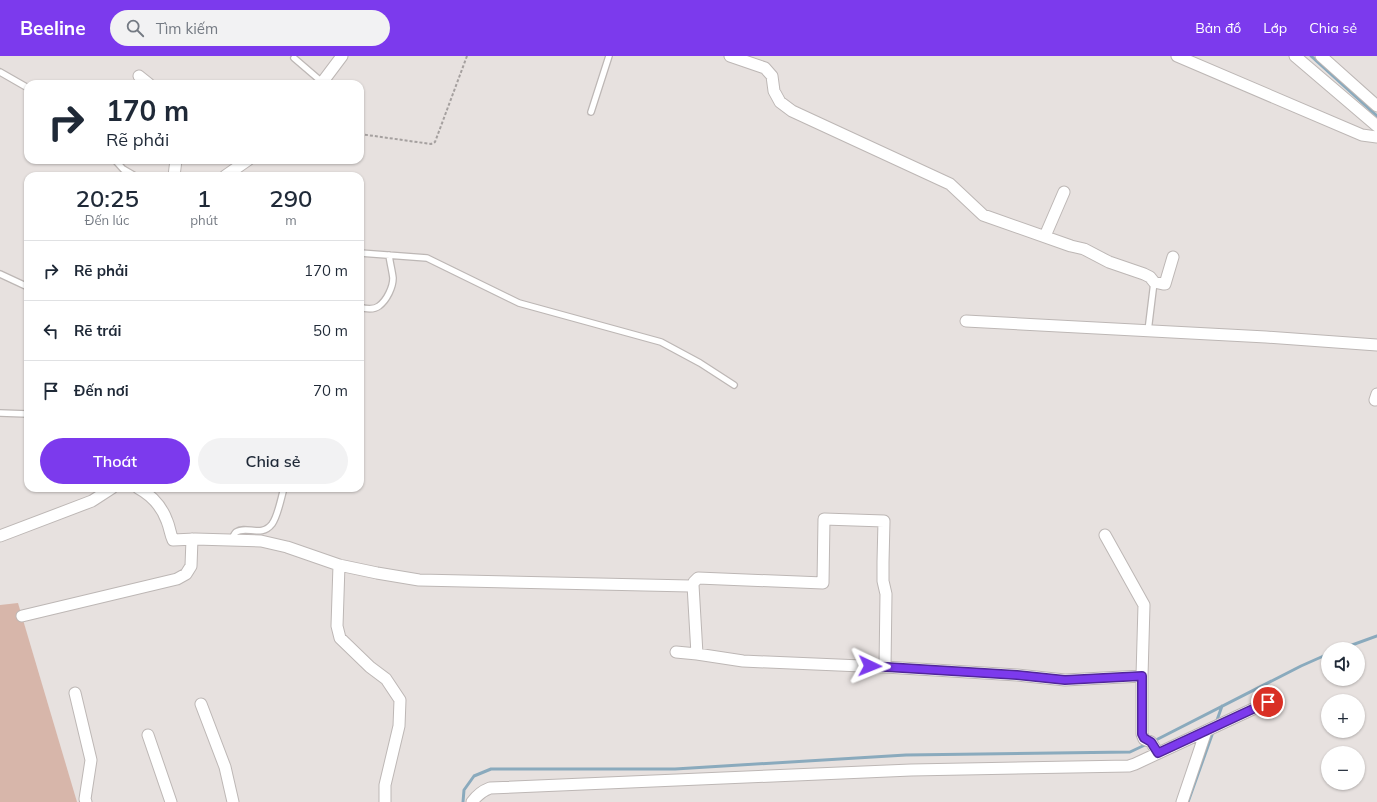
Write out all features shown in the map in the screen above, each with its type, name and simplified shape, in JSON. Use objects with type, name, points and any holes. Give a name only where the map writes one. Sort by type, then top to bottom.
[{"type":"street","points":[[323,80],[342,56]]},
{"type":"street","points":[[730,56],[753,60],[765,68],[772,76],[774,91],[780,102],[792,111],[950,184],[983,215],[1070,246],[1090,251],[1109,262],[1148,276],[1154,282],[1163,284],[1165,284],[1173,257]]},
{"type":"street","points":[[1177,56],[1362,135],[1377,137]]},
{"type":"street","points":[[1295,56],[1377,126]]},
{"type":"street","points":[[1321,56],[1377,106]]},
{"type":"street","points":[[139,76],[144,80]]},
{"type":"street","points":[[231,172],[242,164]]},
{"type":"street","points":[[1045,236],[1064,192]]},
{"type":"street","points":[[966,321],[1377,345]]},
{"type":"street","points":[[0,536],[92,501],[106,492]]},
{"type":"street","points":[[144,492],[152,497],[161,509],[167,521],[173,540],[241,539],[267,542],[287,547],[339,565],[377,574],[419,580],[693,585]]},
{"type":"street","points":[[697,654],[693,585],[698,578],[824,583],[824,519],[884,521],[883,581],[886,594],[885,667]]},
{"type":"street","points":[[1105,534],[1144,605],[1142,734],[1144,738],[1151,742],[1156,750]]},
{"type":"street","points":[[22,616],[177,580],[186,574],[191,566],[192,539]]},
{"type":"street","points":[[339,565],[337,626],[340,638],[370,667],[386,679],[400,700],[399,726],[385,785],[385,802]]},
{"type":"street","points":[[676,652],[744,661],[885,667],[1017,675],[1065,680],[1142,676]]},
{"type":"street","points":[[75,693],[91,760],[84,798],[86,802]]},
{"type":"street","points":[[472,802],[482,791],[490,788],[911,770],[1129,766],[1135,764],[1156,750],[1206,731],[1268,702]]},
{"type":"street","points":[[201,704],[225,767],[233,802]]},
{"type":"street","points":[[1182,802],[1206,731]]},
{"type":"street","points":[[148,735],[171,802]]},
{"type":"lane","points":[[591,112],[609,56]]},
{"type":"lane","points":[[294,58],[318,80]]},
{"type":"lane","points":[[0,72],[24,86]]},
{"type":"lane","points":[[119,164],[128,172]]},
{"type":"lane","points":[[364,253],[427,258],[519,303],[661,342],[700,363],[734,385]]},
{"type":"lane","points":[[364,307],[373,308],[379,306],[391,290],[393,279],[389,255]]},
{"type":"lane","points":[[0,274],[24,285]]},
{"type":"lane","points":[[1148,331],[1154,282]]},
{"type":"lane","points":[[0,412],[24,414]]},
{"type":"lane","points":[[231,540],[235,533],[240,531],[265,530],[272,524],[275,519],[283,492]]},
{"type":"path","points":[[364,135],[431,144],[435,142],[467,56]]},
{"type":"shaded area","points":[[18,603],[77,802],[0,802],[0,605]]},
{"type":"waterway","points":[[1311,56],[1377,116]]},
{"type":"waterway","points":[[1360,642],[1377,636]]},
{"type":"waterway","points":[[1154,741],[1321,657]]},
{"type":"waterway","points":[[1216,723],[1222,706]]},
{"type":"waterway","points":[[1188,802],[1213,732]]},
{"type":"waterway","points":[[463,802],[464,790],[474,776],[491,769],[675,769],[906,755],[1130,752],[1147,744]]},
{"type":"route","points":[[870,666],[1017,675],[1065,680],[1142,676],[1142,734],[1147,741],[1151,742],[1158,753],[1268,702]]}]
